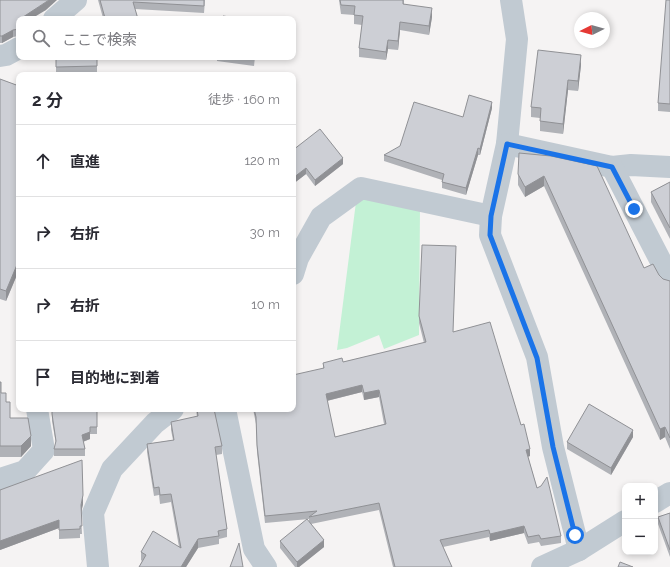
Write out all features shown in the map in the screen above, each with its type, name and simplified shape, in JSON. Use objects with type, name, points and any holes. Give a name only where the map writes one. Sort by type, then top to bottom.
[{"type":"street","points":[[57,16],[76,0]]},
{"type":"street","points":[[510,0],[517,39],[507,144],[491,216],[490,235],[537,358],[553,447],[579,550]]},
{"type":"street","points":[[0,56],[6,55],[16,50]]},
{"type":"street","points":[[507,144],[612,167],[631,165],[670,167]]},
{"type":"street","points":[[612,167],[670,279]]},
{"type":"street","points":[[296,264],[298,258],[321,217],[361,188],[491,216]]},
{"type":"street","points":[[0,478],[25,471],[44,450],[38,412]]},
{"type":"street","points":[[98,567],[93,513],[112,469],[155,423],[169,412]]},
{"type":"street","points":[[226,412],[254,549],[266,567]]},
{"type":"street","points":[[658,500],[670,492]]},
{"type":"street","points":[[542,567],[579,550],[622,522]]},
{"type":"green space","points":[[369,197],[420,208],[419,335],[384,349],[379,335],[347,348],[337,350],[356,202]]},
{"type":"building","points":[[0,0],[49,0],[25,16],[16,16],[16,30],[0,36]]},
{"type":"building","points":[[100,0],[204,0],[204,6],[133,2],[137,16],[104,16]]},
{"type":"building","points":[[340,0],[403,0],[403,4],[432,8],[429,26],[400,22],[398,41],[388,40],[386,52],[359,48],[363,16],[354,15],[355,6],[341,5]]},
{"type":"building","points":[[666,0],[670,0],[670,104],[658,103]]},
{"type":"building","points":[[538,50],[581,55],[578,81],[568,80],[563,124],[540,121],[541,108],[531,107]]},
{"type":"building","points":[[56,60],[97,60],[97,66],[56,67]]},
{"type":"building","points":[[0,79],[16,85],[16,267],[6,291],[0,289]]},
{"type":"building","points":[[469,95],[492,102],[480,149],[478,148],[466,188],[442,182],[444,174],[384,155],[400,146],[414,102],[463,117]]},
{"type":"building","points":[[320,129],[343,158],[315,180],[306,168],[296,176],[296,148]]},
{"type":"building","points":[[519,153],[551,156],[597,166],[644,268],[653,264],[663,279],[670,281],[670,438],[665,427],[660,429],[544,176],[525,187],[518,174]]},
{"type":"building","points":[[670,182],[670,228],[651,192]]},
{"type":"building","points":[[422,245],[456,246],[453,332],[490,322],[521,425],[524,424],[530,449],[526,450],[537,488],[541,486],[547,477],[561,536],[541,539],[539,535],[528,537],[524,526],[490,534],[489,530],[440,540],[452,567],[395,567],[379,503],[309,517],[317,511],[265,516],[255,412],[296,412],[296,374],[324,368],[323,363],[342,358],[343,362],[426,342],[419,316]],"holes":[[[362,385],[364,393],[379,390],[386,424],[335,437],[326,394]]]},
{"type":"building","points":[[0,382],[1,393],[6,393],[6,402],[10,402],[10,418],[28,418],[31,436],[21,446],[0,446]]},
{"type":"building","points":[[589,404],[633,430],[611,468],[567,442]]},
{"type":"building","points":[[52,412],[97,412],[97,427],[90,427],[90,432],[82,435],[85,449],[54,449],[56,441]]},
{"type":"building","points":[[197,412],[215,412],[222,446],[215,447],[227,529],[218,531],[219,536],[198,539],[181,567],[139,567],[146,555],[141,552],[153,531],[181,548],[171,494],[160,495],[159,487],[154,488],[147,444],[174,440],[171,422],[198,416]]},
{"type":"building","points":[[82,460],[83,495],[81,505],[82,526],[80,526],[80,529],[59,530],[59,520],[0,541],[0,490]]},
{"type":"building","points":[[670,513],[670,550],[658,517]]},
{"type":"building","points":[[307,519],[324,540],[297,562],[280,541]]},
{"type":"building","points":[[239,543],[243,567],[230,567]]},
{"type":"building","points":[[620,562],[633,567],[618,567]]},
{"type":"route","points":[[575,535],[553,447],[537,358],[490,235],[491,216],[507,144],[612,167],[634,209]]}]
